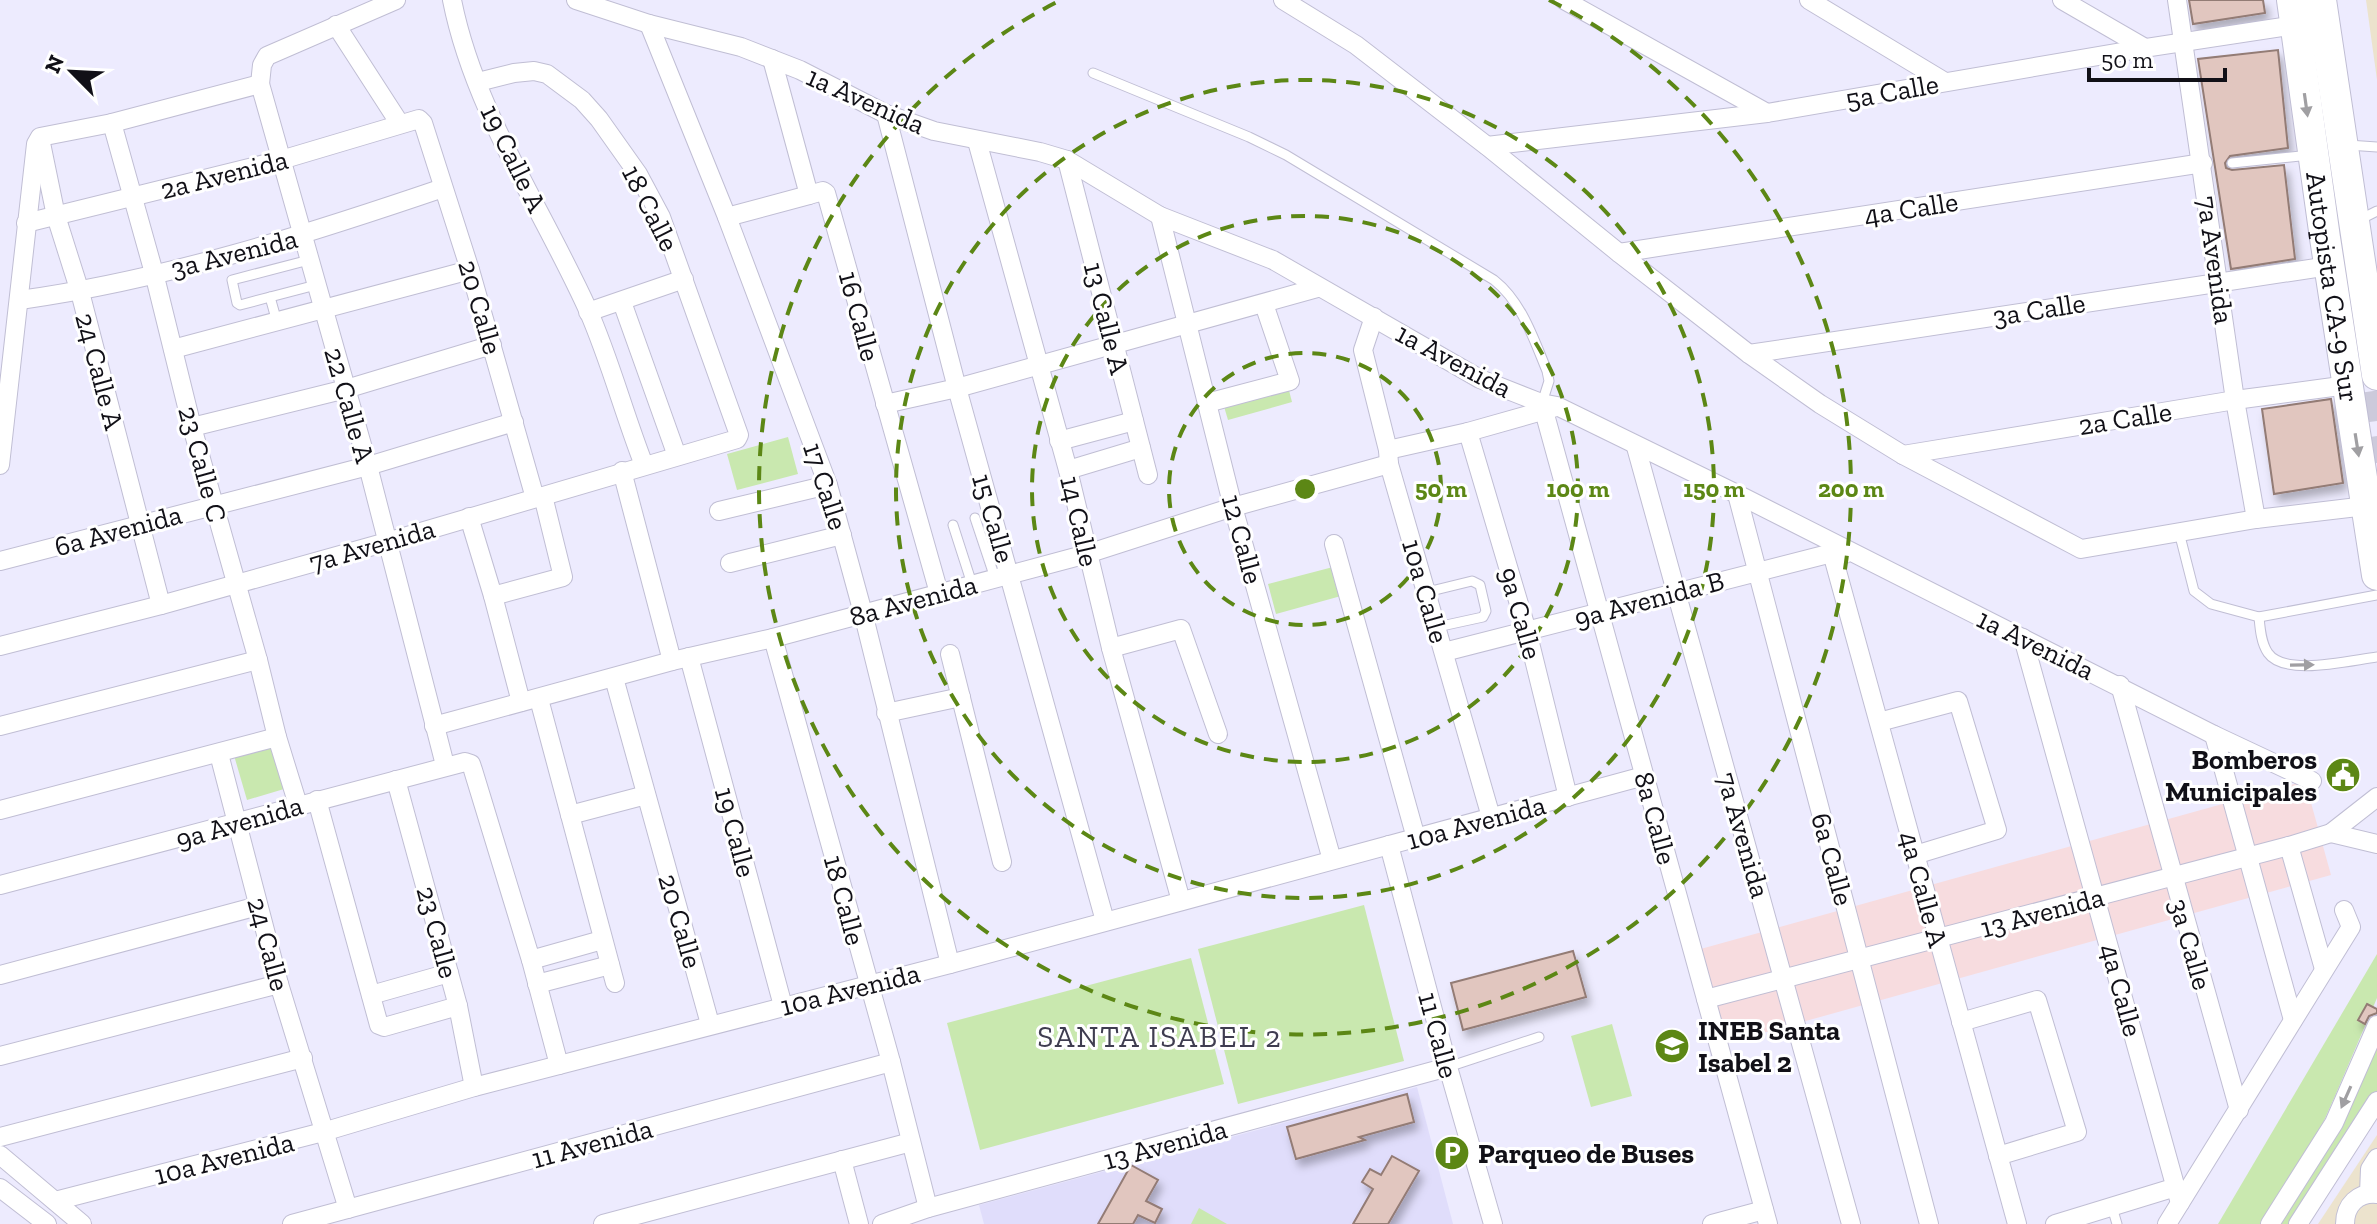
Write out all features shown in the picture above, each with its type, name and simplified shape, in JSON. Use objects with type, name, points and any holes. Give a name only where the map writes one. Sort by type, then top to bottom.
[{"type":"highway","name":"Autopista CA-9 Sur","points":[[2321,0],[2328,150],[2327,252],[2351,294],[2364,384]]},
{"type":"highway","name":"Autopista CA-9 Sur","points":[[2294,13],[2328,150],[2365,217],[2366,506],[2377,575]]},
{"type":"street","points":[[0,465],[38,141],[260,84],[262,65],[267,56],[396,0]]},
{"type":"street","name":"19 Calle A","points":[[452,0],[462,45],[500,136],[588,312],[644,465]]},
{"type":"street","name":"1a Avenida","points":[[576,0],[649,24],[741,47],[886,114],[934,131],[1067,160],[1160,216],[1273,260],[1480,379],[1737,494],[2214,735],[2312,781]]},
{"type":"street","points":[[1283,0],[1356,45],[1749,354],[1820,404],[1903,455],[2081,549],[2256,519],[2366,506]]},
{"type":"street","points":[[1564,0],[1767,113]]},
{"type":"street","points":[[1809,0],[1945,82]]},
{"type":"street","points":[[2062,0],[2145,48]]},
{"type":"street","name":"7a Avenida","points":[[2177,0],[2235,400],[2256,519]]},
{"type":"street","name":"5a Calle","points":[[1487,146],[1767,113],[2184,41],[2294,13]]},
{"type":"street","name":"17 Calle","points":[[649,24],[727,217],[828,485],[950,964]]},
{"type":"street","points":[[336,25],[400,124]]},
{"type":"street","points":[[727,217],[809,195],[772,59]]},
{"type":"street","name":"18 Calle","points":[[478,82],[534,71],[547,74],[582,100],[638,174],[661,217],[739,435]]},
{"type":"street","name":"22 Calle A","points":[[260,84],[368,466],[445,765]]},
{"type":"street","name":"15 Calle","points":[[886,114],[1002,576],[1105,921]]},
{"type":"street","name":"2a Avenida","points":[[26,223],[281,160],[419,119]]},
{"type":"street","name":"20 Calle","points":[[419,119],[423,123],[470,270],[563,577],[493,596]]},
{"type":"street","name":"23 Calle C","points":[[112,123],[213,505],[298,805]]},
{"type":"street","name":"24 Calle A","points":[[38,141],[161,605]]},
{"type":"street","name":"14 Calle","points":[[977,141],[1040,365],[1111,648],[1181,901]]},
{"type":"street","name":"13 Calle A","points":[[1067,160],[1148,475]]},
{"type":"street","name":"4a Calle","points":[[1619,253],[2203,163]]},
{"type":"street","name":"3a Avenida","points":[[20,300],[80,292],[303,236],[443,188]]},
{"type":"street","name":"16 Calle","points":[[809,195],[826,193],[939,593]]},
{"type":"street","name":"12 Calle","points":[[1160,216],[1233,507],[1332,860]]},
{"type":"street","name":"3a Calle","points":[[1749,354],[2218,282],[2327,252]]},
{"type":"street","points":[[173,349],[470,270]]},
{"type":"street","points":[[588,312],[684,279]]},
{"type":"street","points":[[885,404],[957,388],[1317,288]]},
{"type":"street","points":[[622,302],[677,456]]},
{"type":"street","points":[[1207,403],[1290,381],[1264,304]]},
{"type":"street","name":"10a Calle","points":[[1374,317],[1363,350],[1388,457],[1491,817]]},
{"type":"street","points":[[192,427],[346,389],[492,345]]},
{"type":"street","name":"2a Calle","points":[[1903,455],[2235,400],[2364,384]]},
{"type":"street","name":"8a Avenida","points":[[434,726],[1087,554],[1548,407]]},
{"type":"street","name":"8a Calle","points":[[1548,407],[1599,612],[1766,1217]]},
{"type":"street","points":[[1059,441],[1134,421]]},
{"type":"street","name":"6a Avenida","points":[[0,561],[368,466],[514,422]]},
{"type":"street","name":"9a Calle","points":[[1468,432],[1527,631],[1568,797]]},
{"type":"street","name":"7a Avenida","points":[[0,646],[387,542],[622,471],[735,441],[739,435]]},
{"type":"street","name":"7a Avenida","points":[[1636,447],[1851,1224]]},
{"type":"street","points":[[1068,470],[1141,448]]},
{"type":"street","points":[[622,471],[681,659]]},
{"type":"street","points":[[719,511],[828,485]]},
{"type":"street","name":"6a Calle","points":[[1737,494],[1929,1224]]},
{"type":"street","points":[[469,517],[493,596],[570,815],[612,974],[537,984]]},
{"type":"street","points":[[730,563],[842,535]]},
{"type":"street","points":[[1334,544],[1416,838]]},
{"type":"street","name":"9a Avenida B","points":[[1444,652],[1832,553],[1854,555]]},
{"type":"street","name":"4a Calle A","points":[[1832,553],[2017,1224]]},
{"type":"street","points":[[1111,648],[1181,629],[1218,734]]},
{"type":"street","name":"18 Calle","points":[[773,638],[911,1142],[934,1206],[945,1224]]},
{"type":"street","name":"4a Calle","points":[[2023,638],[2178,1195]]},
{"type":"street","points":[[950,654],[1002,862]]},
{"type":"street","name":"19 Calle","points":[[681,659],[783,1006]]},
{"type":"street","points":[[0,726],[258,660]]},
{"type":"street","name":"20 Calle","points":[[614,678],[710,1024]]},
{"type":"street","name":"3a Calle","points":[[2120,685],[2239,1110]]},
{"type":"street","points":[[886,713],[961,697]]},
{"type":"street","points":[[1879,722],[1958,701],[1997,830],[1915,855]]},
{"type":"street","points":[[2214,735],[2293,1020]]},
{"type":"street","points":[[0,810],[277,737]]},
{"type":"street","name":"24 Calle","points":[[219,754],[279,984],[348,1209]]},
{"type":"street","name":"9a Avenida","points":[[0,885],[465,762],[471,764],[473,770],[531,960]]},
{"type":"street","name":"10a Avenida","points":[[55,1201],[323,1132],[474,1087],[950,964],[1644,776]]},
{"type":"street","name":"23 Calle","points":[[396,780],[458,1006],[474,1087]]},
{"type":"street","points":[[570,815],[646,795]]},
{"type":"street","name":"13 Avenida","points":[[1706,999],[2289,846],[2331,833],[2377,797]]},
{"type":"street","points":[[317,800],[379,1025],[384,1027],[458,1006]]},
{"type":"street","points":[[2331,833],[2377,844]]},
{"type":"street","name":"11 Calle","points":[[1389,845],[1493,1224]]},
{"type":"street","points":[[2289,846],[2324,969]]},
{"type":"street","points":[[0,975],[258,906]]},
{"type":"street","points":[[2167,1224],[2178,1195],[2239,1110],[2351,927],[2344,910]]},
{"type":"street","points":[[559,1065],[531,960],[602,940]]},
{"type":"street","points":[[371,995],[449,973]]},
{"type":"street","points":[[0,1056],[279,984]]},
{"type":"street","points":[[1961,1022],[2037,1000],[2077,1132],[1998,1156]]},
{"type":"street","points":[[2270,1224],[2334,1123],[2375,1038]]},
{"type":"street","points":[[0,1137],[303,1058]]},
{"type":"street","name":"11 Avenida","points":[[292,1224],[891,1062]]},
{"type":"street","name":"13 Avenida","points":[[882,1224],[934,1206],[1448,1067]]},
{"type":"street","points":[[2298,1224],[2377,1101]]},
{"type":"street","points":[[603,1224],[911,1142]]},
{"type":"street","points":[[0,1155],[82,1224]]},
{"type":"street","points":[[2345,1224],[2348,1206],[2361,1196],[2373,1194],[2370,1169],[2377,1158]]},
{"type":"street","points":[[842,1160],[859,1224]]},
{"type":"street","points":[[0,1188],[47,1224]]},
{"type":"street","points":[[2055,1224],[2115,1216],[2178,1195]]},
{"type":"street","points":[[1712,1224],[1766,1217]]},
{"type":"lane","points":[[1093,73],[1286,155],[1494,280],[1517,307],[1547,371],[1548,407]]},
{"type":"lane","points":[[2232,163],[2377,147]]},
{"type":"lane","points":[[309,260],[232,280],[237,303],[240,305],[316,285]]},
{"type":"lane","points":[[270,297],[277,322]]},
{"type":"lane","points":[[975,518],[1002,576]]},
{"type":"lane","points":[[953,525],[972,584]]},
{"type":"lane","points":[[2179,532],[2194,591],[2211,604],[2259,617],[2377,595]]},
{"type":"lane","points":[[1427,592],[1472,581],[1480,585],[1486,611],[1483,617],[1437,627]]},
{"type":"lane","points":[[2259,617],[2269,654],[2287,665],[2305,666],[2377,657]]},
{"type":"lane","points":[[1448,1067],[1539,1037]]},
{"type":"shaded area","points":[[2366,0],[2377,0],[2377,80]]},
{"type":"shaded area","points":[[2305,781],[2331,875],[1723,1044],[1697,950]]},
{"type":"shaded area","points":[[1417,1087],[1453,1224],[984,1224],[979,1205]]},
{"type":"shaded area","points":[[2377,1135],[2377,1224],[2318,1224]]},
{"type":"green space","points":[[1285,375],[1292,402],[1228,420],[1220,393]]},
{"type":"green space","points":[[788,437],[798,474],[737,490],[727,454]]},
{"type":"green space","points":[[1333,567],[1341,596],[1276,614],[1268,584]]},
{"type":"green space","points":[[270,740],[284,789],[247,800],[233,752]]},
{"type":"green space","points":[[1364,905],[1404,1061],[1238,1104],[1198,949]]},
{"type":"green space","points":[[2377,954],[2377,998],[2323,1123],[2262,1224],[2218,1224]]},
{"type":"green space","points":[[1191,958],[1224,1084],[980,1150],[947,1023]]},
{"type":"green space","points":[[1612,1024],[1632,1096],[1591,1107],[1571,1036]]},
{"type":"green space","points":[[2377,1046],[2377,1101],[2298,1224],[2270,1224]]},
{"type":"green space","points":[[1199,1208],[1227,1224],[1191,1224]]},
{"type":"building","points":[[2189,0],[2263,0],[2265,13],[2193,24]]},
{"type":"building","points":[[2278,50],[2288,148],[2230,156],[2225,163],[2226,168],[2232,170],[2284,165],[2295,259],[2231,269],[2198,59]]},
{"type":"building","points":[[2331,399],[2343,483],[2274,494],[2262,409]]},
{"type":"building","points":[[1573,951],[1586,997],[1463,1030],[1451,983]]},
{"type":"building","points":[[2367,1004],[2377,1009],[2377,1013],[2369,1016],[2365,1024],[2358,1020]]},
{"type":"building","points":[[1407,1094],[1414,1122],[1359,1137],[1365,1140],[1296,1159],[1287,1127]]},
{"type":"building","points":[[1392,1156],[1419,1171],[1388,1224],[1353,1224],[1373,1189],[1362,1182],[1370,1169],[1381,1175]]},
{"type":"building","points":[[1131,1165],[1158,1180],[1146,1201],[1162,1209],[1155,1223],[1138,1215],[1133,1224],[1098,1224]]},
{"type":"tunnel","points":[[2367,392],[2377,463]]},
{"type":"place","name":"Bomberos Municipales","points":[[2343,775]]},
{"type":"place","name":"INEB Santa Isabel 2","points":[[1672,1046]]},
{"type":"place","name":"Parqueo de Buses","points":[[1452,1153]]},
{"type":"district","name":"SANTA ISABEL 2","points":[[1160,1037]]}]
